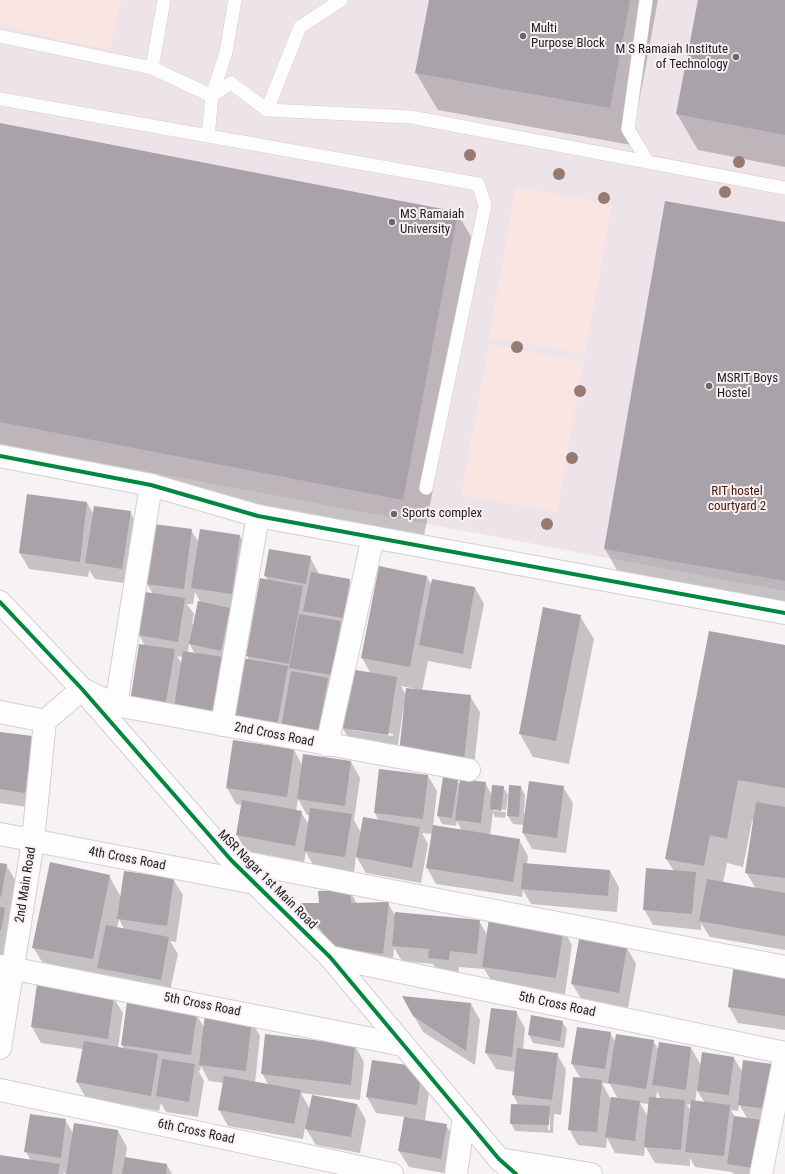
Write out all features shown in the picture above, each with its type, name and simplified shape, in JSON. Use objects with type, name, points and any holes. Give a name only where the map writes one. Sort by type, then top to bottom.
[{"type":"street","points":[[0,456],[151,485],[258,516],[785,613]]},
{"type":"street","points":[[116,705],[151,485]]},
{"type":"street","points":[[222,725],[258,516]]},
{"type":"street","points":[[327,745],[373,537]]},
{"type":"street","name":"MSR Nagar 1st Main Road","points":[[0,602],[82,690],[231,860],[330,957],[499,1158],[516,1174]]},
{"type":"street","points":[[0,712],[45,721],[82,690]]},
{"type":"street","name":"2nd Cross Road","points":[[82,690],[116,705],[469,770]]},
{"type":"street","name":"2nd Main Road","points":[[0,1048],[6,967],[33,841],[45,721]]},
{"type":"street","name":"4th Cross Road","points":[[0,834],[254,883]]},
{"type":"street","points":[[231,860],[785,967]]},
{"type":"street","name":"5th Cross Road","points":[[330,957],[785,1054]]},
{"type":"street","name":"5th Cross Road","points":[[6,967],[403,1044]]},
{"type":"street","points":[[761,1174],[785,1054]]},
{"type":"street","name":"6th Cross Road","points":[[0,1090],[392,1174]]},
{"type":"street","points":[[456,1174],[464,1117]]},
{"type":"street","points":[[499,1158],[591,1174]]},
{"type":"lane","points":[[152,68],[164,0]]},
{"type":"lane","points":[[208,136],[212,96],[226,52],[235,0]]},
{"type":"lane","points":[[267,110],[300,26],[342,0]]},
{"type":"lane","points":[[646,0],[628,129],[648,162]]},
{"type":"lane","points":[[0,36],[152,68],[212,96]]},
{"type":"lane","points":[[212,96],[231,83],[267,110],[410,117],[785,188]]},
{"type":"lane","points":[[0,99],[478,184],[485,205],[426,488]]},
{"type":"shaded area","name":"MS Ramaiah University","points":[[0,0],[785,0],[785,591],[0,444]]},
{"type":"shaded area","points":[[0,0],[121,0],[110,50],[0,26]]},
{"type":"shaded area","points":[[516,187],[612,204],[585,354],[489,337]]},
{"type":"shaded area","points":[[489,344],[584,361],[557,512],[461,495]]},
{"type":"building","name":"Multi Purpose Block","points":[[429,0],[630,0],[610,108],[415,73]]},
{"type":"building","name":"M S Ramaiah Institute of Technology","points":[[698,0],[785,0],[785,135],[676,114]]},
{"type":"building","points":[[0,123],[458,212],[403,500],[0,422]]},
{"type":"building","name":"MSRIT Boys Hostel","points":[[665,201],[785,222],[785,581],[604,549]]},
{"type":"building","points":[[27,494],[87,502],[80,562],[19,553]]},
{"type":"building","points":[[94,506],[131,511],[122,569],[85,563]]},
{"type":"building","points":[[154,524],[192,529],[184,589],[146,584]]},
{"type":"building","points":[[200,529],[240,535],[232,594],[191,588]]},
{"type":"building","points":[[269,549],[311,556],[306,584],[264,576]]},
{"type":"building","points":[[379,566],[427,576],[410,667],[361,658]]},
{"type":"building","points":[[311,572],[350,579],[343,618],[303,611]]},
{"type":"building","points":[[260,578],[303,586],[289,664],[246,656]]},
{"type":"building","points":[[432,579],[475,587],[463,654],[419,645]]},
{"type":"building","points":[[145,592],[185,598],[178,642],[138,635]]},
{"type":"building","points":[[198,601],[230,608],[221,651],[189,644]]},
{"type":"building","points":[[543,607],[581,615],[556,741],[519,734]]},
{"type":"building","points":[[299,614],[341,621],[332,675],[289,668]]},
{"type":"building","points":[[709,631],[785,645],[785,788],[738,780],[727,839],[710,835],[704,866],[665,859]]},
{"type":"building","points":[[139,644],[175,649],[165,708],[130,702]]},
{"type":"building","points":[[183,651],[223,657],[214,714],[174,707]]},
{"type":"building","points":[[242,658],[288,666],[277,726],[231,717]]},
{"type":"building","points":[[350,669],[397,677],[388,735],[341,728]]},
{"type":"building","points":[[291,671],[328,678],[318,735],[281,728]]},
{"type":"building","points":[[406,688],[471,695],[464,760],[399,753]]},
{"type":"building","points":[[0,732],[33,736],[25,793],[0,789]]},
{"type":"building","points":[[233,740],[294,749],[287,797],[226,788]]},
{"type":"building","points":[[303,754],[351,761],[345,806],[297,799]]},
{"type":"building","points":[[379,769],[428,775],[423,819],[374,813]]},
{"type":"building","points":[[443,777],[458,780],[452,818],[437,816]]},
{"type":"building","points":[[460,779],[486,782],[481,823],[455,820]]},
{"type":"building","points":[[529,781],[564,786],[557,838],[522,833]]},
{"type":"building","points":[[492,785],[504,786],[501,811],[490,809]]},
{"type":"building","points":[[509,785],[521,786],[519,817],[507,816]]},
{"type":"building","points":[[242,800],[302,811],[295,846],[236,835]]},
{"type":"building","points":[[756,802],[785,807],[785,878],[745,873]]},
{"type":"building","points":[[310,808],[352,814],[345,857],[304,851]]},
{"type":"building","points":[[363,817],[420,827],[412,868],[356,857]]},
{"type":"building","points":[[433,825],[520,839],[513,882],[426,868]]},
{"type":"building","points":[[50,862],[110,875],[93,959],[32,948]]},
{"type":"building","points":[[0,863],[7,864],[1,897],[0,897]]},
{"type":"building","points":[[523,863],[610,870],[608,896],[521,889]]},
{"type":"building","points":[[646,868],[696,872],[692,914],[643,910]]},
{"type":"building","points":[[124,871],[174,878],[167,926],[117,919]]},
{"type":"building","points":[[707,879],[785,893],[785,936],[699,921]]},
{"type":"building","points":[[350,890],[351,903],[389,902],[383,954],[334,948],[301,903],[319,903],[318,891]]},
{"type":"building","points":[[0,907],[5,908],[1,931],[0,931]]},
{"type":"building","points":[[395,912],[480,920],[477,954],[450,951],[449,960],[428,958],[429,949],[392,946]]},
{"type":"building","points":[[489,918],[564,928],[556,978],[482,967]]},
{"type":"building","points":[[106,925],[169,937],[161,980],[97,968]]},
{"type":"building","points":[[579,939],[627,947],[619,993],[571,984]]},
{"type":"building","points":[[734,964],[785,971],[785,1016],[728,1007]]},
{"type":"building","points":[[37,984],[114,996],[108,1039],[31,1027]]},
{"type":"building","points":[[402,996],[471,1003],[466,1051],[413,1016]]},
{"type":"building","points":[[127,1002],[197,1013],[191,1055],[121,1045]]},
{"type":"building","points":[[491,1008],[517,1011],[512,1057],[485,1053]]},
{"type":"building","points":[[205,1014],[252,1019],[246,1071],[199,1065]]},
{"type":"building","points":[[531,1015],[563,1021],[560,1041],[528,1035]]},
{"type":"building","points":[[577,1027],[611,1032],[605,1069],[571,1064]]},
{"type":"building","points":[[265,1034],[355,1045],[351,1085],[261,1074]]},
{"type":"building","points":[[616,1034],[654,1040],[646,1089],[608,1083]]},
{"type":"building","points":[[84,1041],[158,1054],[151,1096],[76,1082]]},
{"type":"building","points":[[659,1042],[691,1047],[686,1090],[652,1085]]},
{"type":"building","points":[[517,1048],[558,1053],[552,1100],[512,1095]]},
{"type":"building","points":[[702,1052],[734,1057],[729,1095],[697,1091]]},
{"type":"building","points":[[162,1059],[195,1064],[189,1102],[156,1096]]},
{"type":"building","points":[[372,1060],[422,1067],[417,1105],[366,1097]]},
{"type":"building","points":[[743,1060],[772,1064],[766,1109],[738,1105]]},
{"type":"building","points":[[224,1076],[301,1090],[294,1124],[218,1110]]},
{"type":"building","points":[[573,1077],[602,1080],[597,1132],[568,1130]]},
{"type":"building","points":[[312,1095],[357,1104],[351,1137],[305,1129]]},
{"type":"building","points":[[611,1097],[640,1101],[635,1141],[605,1137]]},
{"type":"building","points":[[649,1097],[685,1100],[681,1150],[644,1147]]},
{"type":"building","points":[[691,1100],[730,1105],[724,1156],[685,1152]]},
{"type":"building","points":[[511,1104],[550,1106],[549,1125],[510,1124]]},
{"type":"building","points":[[30,1114],[66,1119],[61,1158],[24,1152]]},
{"type":"building","points":[[734,1116],[768,1121],[760,1169],[727,1164]]},
{"type":"building","points":[[404,1117],[447,1124],[441,1159],[398,1151]]},
{"type":"building","points":[[74,1123],[118,1130],[112,1174],[66,1174]]},
{"type":"building","points":[[0,1155],[60,1164],[58,1174],[0,1174]]},
{"type":"building","points":[[125,1157],[167,1164],[166,1174],[122,1174]]},
{"type":"cycle path","points":[[0,456],[151,485],[258,516],[785,613]]},
{"type":"cycle path","points":[[0,602],[82,689],[231,860],[330,957],[499,1159],[516,1174]]},
{"type":"place","name":"Multi Purpose Block","points":[[523,36]]},
{"type":"place","name":"M S Ramaiah Institute of Technology","points":[[736,57]]},
{"type":"place","name":"MS Ramaiah University","points":[[392,222]]},
{"type":"place","name":"MSRIT Boys Hostel","points":[[709,386]]},
{"type":"place","name":"Sports complex","points":[[394,514]]},
{"type":"park label","name":"RIT hostel courtyard 2","points":[[737,500]]}]
